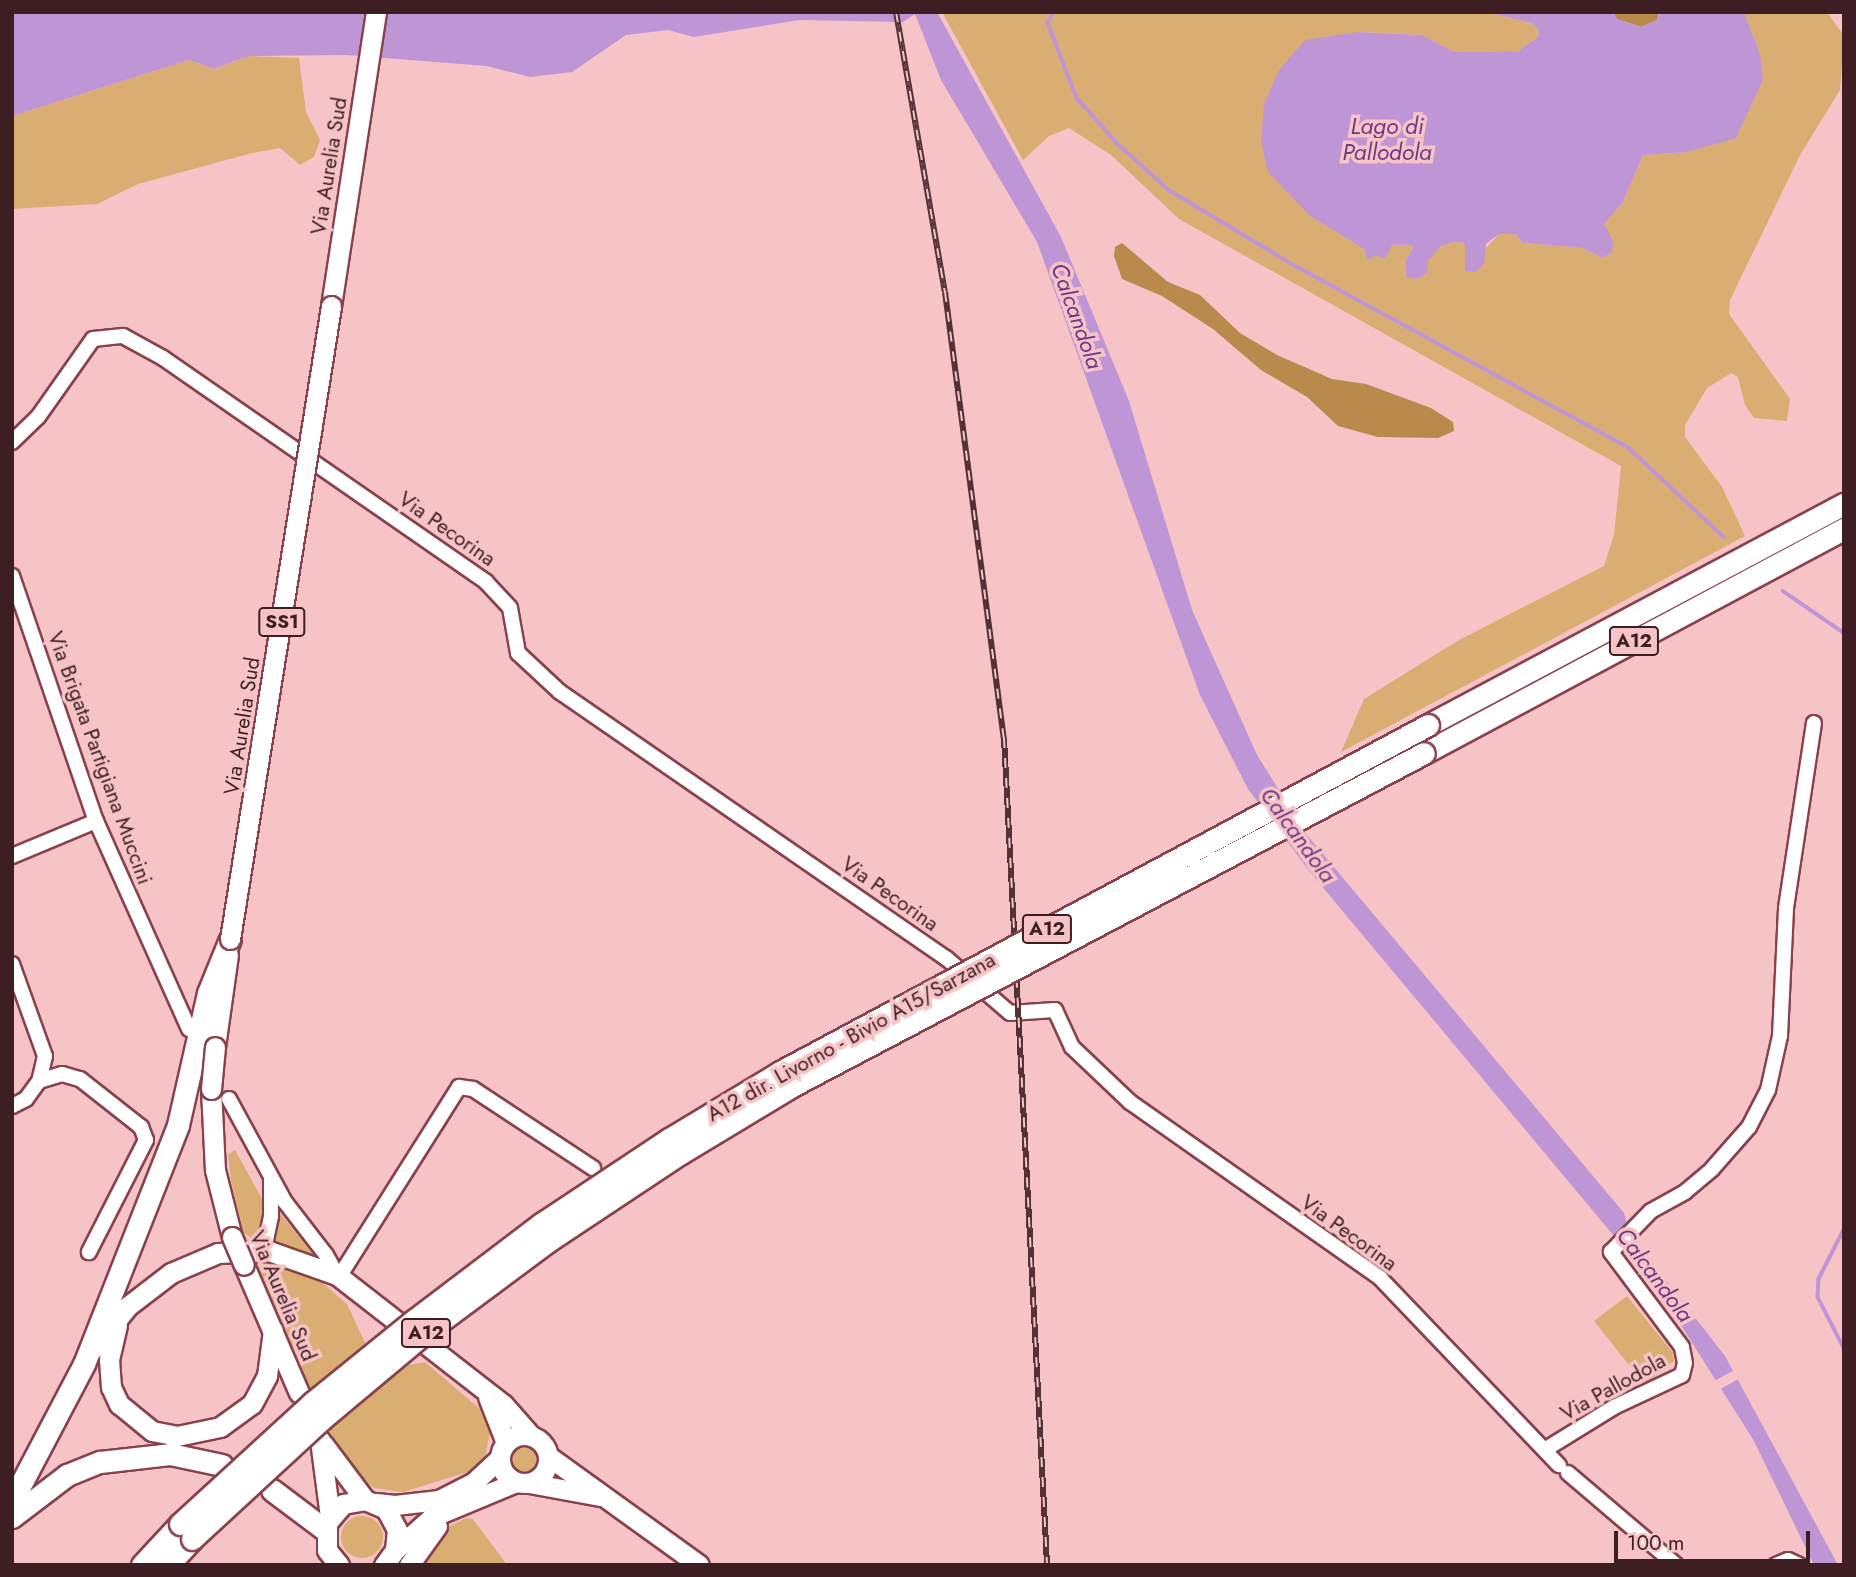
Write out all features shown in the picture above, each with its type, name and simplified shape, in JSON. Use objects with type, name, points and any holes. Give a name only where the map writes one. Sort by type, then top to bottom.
[{"type":"highway","name":"A12 dir. Livorno - Bivio A15/Sarzana","points":[[186,1532],[313,1402],[413,1321],[541,1224],[669,1139],[780,1072],[1844,504]]},
{"type":"highway","name":"A12","points":[[142,1565],[186,1532],[426,1332],[550,1240],[681,1153],[792,1086],[1844,529]]},
{"type":"highway","points":[[12,1500],[84,1364],[178,1125],[208,993],[230,939]]},
{"type":"highway","points":[[12,1517],[67,1475],[100,1462],[170,1454],[222,1465]]},
{"type":"highway","points":[[272,1490],[328,1524]]},
{"type":"highway","name":"A12","points":[[169,1565],[186,1532]]},
{"type":"main road","name":"Via Aurelia Sud","points":[[299,1393],[272,1330],[251,1258],[223,1203],[210,1121],[230,939],[376,12]]},
{"type":"main road","points":[[84,1364],[121,1314],[148,1288],[198,1260],[218,1253],[304,1261],[338,1276],[521,1421],[531,1436],[542,1444],[548,1456],[698,1565]]},
{"type":"main road","points":[[121,1314],[109,1359],[111,1387],[119,1404],[152,1431],[177,1436],[220,1427],[251,1404],[267,1376],[272,1330]]},
{"type":"main road","points":[[488,1396],[503,1450],[504,1473],[522,1482],[606,1497]]},
{"type":"main road","points":[[328,1524],[343,1504],[439,1500],[473,1483],[518,1436],[531,1436]]},
{"type":"main road","points":[[339,1565],[327,1550],[328,1524],[320,1440],[370,1501],[393,1518],[398,1539],[394,1561]]},
{"type":"main road","points":[[394,1561],[432,1517],[522,1482],[545,1470],[548,1456]]},
{"type":"street","name":"Via Pecorina","points":[[12,442],[38,417],[93,339],[123,336],[180,369],[486,582],[510,608],[518,653],[560,692],[946,958],[1010,1013],[1055,1010],[1072,1047],[1130,1102],[1380,1278],[1513,1421],[1564,1469],[1676,1565]]},
{"type":"street","name":"Via Brigata Partigiana Muccini","points":[[12,576],[96,821],[189,1029]]},
{"type":"street","name":"Via Pallodola","points":[[1546,1450],[1614,1407],[1682,1375],[1685,1363],[1682,1347],[1614,1249],[1647,1215],[1712,1169],[1749,1127],[1768,1090],[1780,1036],[1786,908],[1814,723]]},
{"type":"street","points":[[12,856],[96,821]]},
{"type":"street","points":[[12,964],[45,1056],[39,1080],[26,1099],[12,1106]]},
{"type":"street","points":[[39,1080],[62,1074],[80,1079],[141,1127],[146,1140],[89,1252]]},
{"type":"street","points":[[229,1099],[271,1177],[338,1276],[459,1087],[473,1089],[593,1168]]},
{"type":"street","points":[[251,1258],[266,1240],[271,1216],[271,1177]]},
{"type":"street","points":[[1776,1565],[1788,1560],[1799,1565]]},
{"type":"shaded area","points":[[942,12],[1487,12],[1531,23],[1538,28],[1539,36],[1518,51],[1454,52],[1422,35],[1358,32],[1310,216],[1375,255],[1392,245],[1414,246],[1405,261],[1406,277],[1441,246],[1455,242],[1465,243],[1465,271],[1499,234],[1515,234],[1523,243],[1582,248],[1603,258],[1612,252],[1603,224],[1623,202],[1643,155],[1687,152],[1760,54],[1744,12],[1827,12],[1844,36],[1840,90],[1800,155],[1730,300],[1729,314],[1790,399],[1787,421],[1754,418],[1745,405],[1738,377],[1731,373],[1707,388],[1685,425],[1685,437],[1722,487],[1745,536],[1341,752],[1364,699],[1459,640],[1604,566],[1614,535],[1621,466],[1179,219],[1111,155],[1069,128],[1049,136],[1023,160]]},
{"type":"shaded area","points":[[1613,12],[1659,12],[1657,20],[1641,27],[1617,19]]},
{"type":"shaded area","points":[[248,56],[299,58],[306,112],[320,140],[314,157],[300,165],[280,148],[138,184],[97,204],[12,209],[12,116],[189,60],[214,69]]},
{"type":"shaded area","points":[[1122,243],[1168,282],[1200,295],[1240,333],[1277,355],[1332,379],[1366,384],[1431,408],[1453,422],[1454,431],[1438,438],[1378,437],[1338,426],[1307,397],[1261,370],[1213,329],[1162,296],[1122,279],[1114,256],[1115,247]]},
{"type":"shaded area","points":[[235,1150],[265,1204],[260,1235],[254,1240],[244,1233],[231,1180],[228,1155]]},
{"type":"shaded area","points":[[279,1212],[315,1257],[273,1243]]},
{"type":"shaded area","points":[[255,1259],[294,1266],[318,1279],[347,1304],[368,1349],[397,1367],[425,1362],[480,1409],[491,1428],[484,1462],[468,1472],[403,1492],[374,1488],[359,1476],[333,1438],[307,1384]]},
{"type":"shaded area","points":[[1627,1296],[1673,1353],[1674,1361],[1645,1385],[1594,1321]]},
{"type":"shaded area","points":[[524,1445],[534,1449],[538,1459],[534,1469],[524,1473],[514,1469],[510,1459],[514,1449]]},
{"type":"shaded area","points":[[362,1516],[377,1522],[383,1537],[377,1552],[362,1558],[347,1552],[341,1537],[347,1522]]},
{"type":"shaded area","points":[[466,1518],[473,1519],[507,1565],[418,1564],[442,1530]]},
{"type":"water","name":"Calcandola","points":[[12,12],[937,12],[1061,237],[1129,401],[1192,610],[1257,755],[1307,835],[1624,1213],[1630,1234],[1725,1356],[1838,1565],[1814,1565],[1754,1441],[1679,1322],[1629,1254],[1310,872],[1248,789],[1200,695],[1037,242],[941,80],[915,14],[903,22],[799,20],[694,37],[668,30],[626,35],[572,72],[530,77],[487,66],[346,55],[248,56],[214,69],[189,60],[12,116]]},
{"type":"water","name":"Lago di Pallodola","points":[[1487,12],[1613,12],[1617,19],[1641,27],[1657,20],[1659,12],[1744,12],[1760,54],[1763,80],[1736,138],[1687,152],[1643,155],[1623,202],[1604,224],[1613,241],[1612,252],[1603,258],[1582,248],[1523,243],[1515,234],[1499,234],[1486,244],[1484,264],[1475,272],[1465,271],[1465,243],[1455,242],[1441,246],[1428,260],[1427,273],[1417,279],[1406,277],[1405,261],[1414,246],[1392,245],[1385,259],[1375,255],[1368,260],[1364,249],[1310,216],[1268,172],[1261,141],[1264,104],[1279,70],[1305,40],[1358,32],[1422,35],[1454,52],[1518,51],[1539,36],[1538,28],[1531,23]]},
{"type":"pier","points":[[1736,1369],[1741,1378],[1718,1390],[1713,1382]]},
{"type":"waterway","points":[[1054,12],[1048,23],[1077,98],[1118,144],[1169,190],[1292,264],[1628,447],[1724,537]]},
{"type":"waterway","points":[[1783,591],[1844,633]]},
{"type":"waterway","points":[[1844,1230],[1819,1279],[1818,1297],[1844,1348]]},
{"type":"railway","points":[[896,12],[945,292],[1004,738],[1047,1565]]}]
